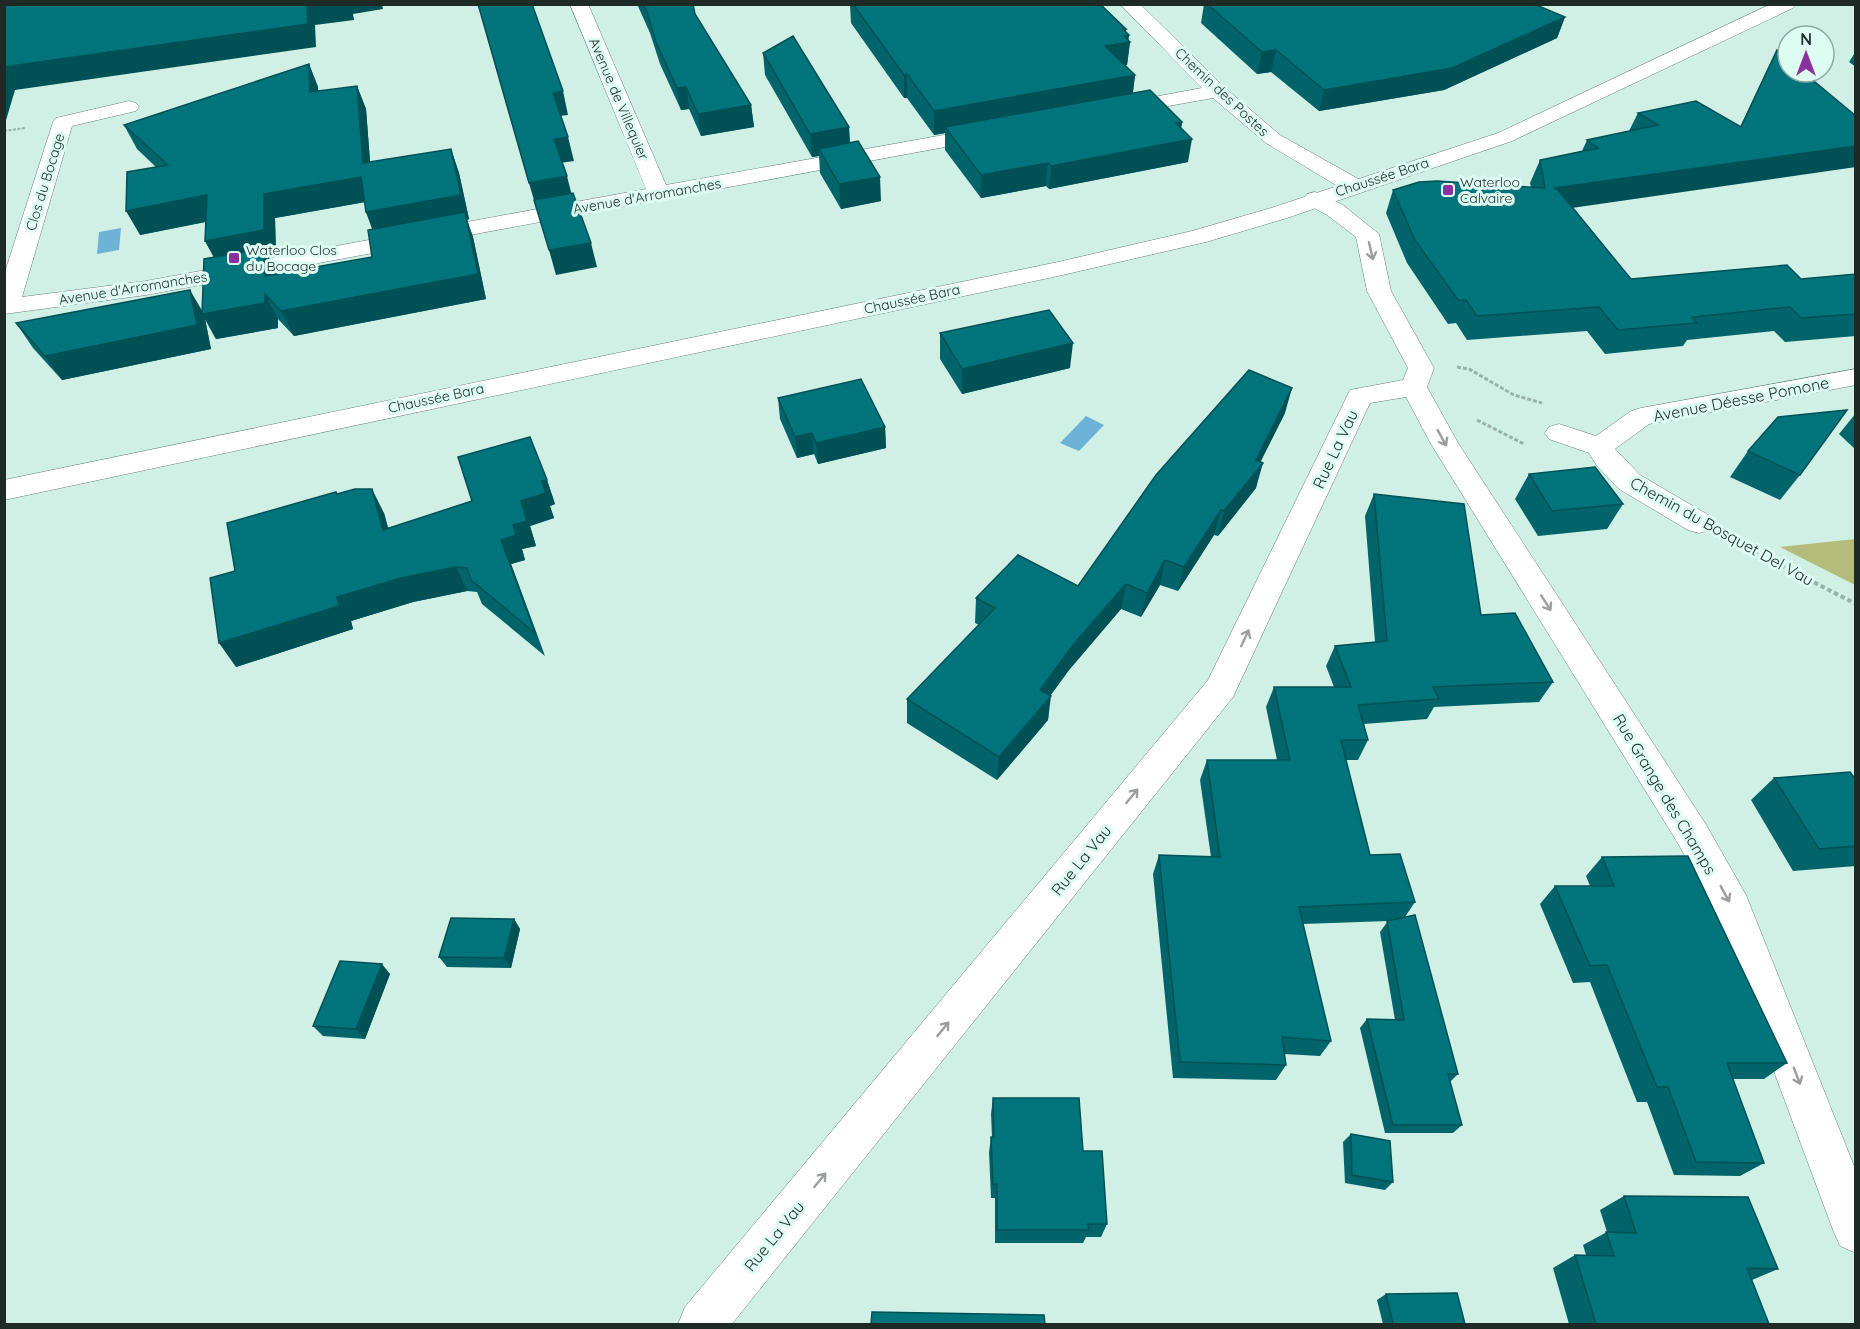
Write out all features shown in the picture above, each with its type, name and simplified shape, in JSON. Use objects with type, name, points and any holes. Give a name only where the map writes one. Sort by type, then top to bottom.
[{"type":"street","name":"Avenue de Villequier","points":[[579,4],[659,194]]},
{"type":"street","name":"Chaussée Bara","points":[[4,490],[1058,269],[1198,237],[1506,137],[1787,4]]},
{"type":"street","name":"Chemin des Postes","points":[[1140,6],[1217,91],[1273,139],[1354,186]]},
{"type":"street","points":[[1101,112],[1217,91]]},
{"type":"street","name":"Clos du Bocage","points":[[6,307],[63,122],[129,107]]},
{"type":"street","name":"Avenue d'Arromanches","points":[[6,307],[146,288],[1008,129]]},
{"type":"street","name":"Rue Grange des Champs","points":[[1315,199],[1335,210],[1366,234],[1379,291],[1445,444],[1692,834],[1732,908],[1856,1230]]},
{"type":"street","name":"Rue La Vau","points":[[702,1324],[1221,688],[1360,396],[1417,377]]},
{"type":"street","name":"Avenue Déesse Pomone","points":[[1599,447],[1641,417],[1856,377]]},
{"type":"street","points":[[1559,433],[1599,447]]},
{"type":"street","name":"Chemin du Bosquet Del Vau","points":[[1599,447],[1606,461],[1622,477],[1699,523]]},
{"type":"path","points":[[1417,377],[1459,373],[1457,366],[1469,369],[1514,395],[1547,404],[1559,433],[1523,444],[1471,417]]},
{"type":"path","name":"Chemin du Bosquet Del Vau","points":[[1699,523],[1856,604]]},
{"type":"green space","points":[[1855,539],[1855,585],[1780,547]]},
{"type":"water","points":[[121,228],[119,250],[97,254],[99,232]]},
{"type":"water","points":[[1086,416],[1104,425],[1079,451],[1060,443]]},
{"type":"building","points":[[4,4],[307,4],[308,24],[4,67]]},
{"type":"building","points":[[478,4],[532,4],[563,91],[553,93],[568,137],[554,139],[567,176],[529,183]]},
{"type":"building","points":[[643,4],[693,4],[695,14],[751,105],[698,114],[686,87],[677,88],[656,42]]},
{"type":"building","points":[[853,4],[1100,4],[1126,29],[1123,29],[1129,35],[1124,36],[1130,42],[1105,46],[1135,75],[934,111],[907,74],[904,75]]},
{"type":"building","points":[[1207,4],[1534,4],[1565,17],[1452,68],[1324,90],[1276,50],[1262,52]]},
{"type":"building","points":[[793,36],[849,127],[810,134],[763,53]]},
{"type":"building","points":[[1776,52],[1776,84],[1817,84],[1856,116],[1856,146],[1554,188],[1631,279],[1787,265],[1801,279],[1856,274],[1856,314],[1801,318],[1790,307],[1692,317],[1697,323],[1618,330],[1599,307],[1477,316],[1466,300],[1458,300],[1415,240],[1393,190],[1419,182],[1437,181],[1545,188],[1540,160],[1598,148],[1587,140],[1658,125],[1638,113],[1696,101],[1741,127]]},
{"type":"building","points":[[309,64],[310,92],[357,86],[363,163],[451,149],[461,195],[366,212],[361,177],[264,194],[264,230],[205,241],[207,195],[126,211],[127,172],[168,165],[124,125]]},
{"type":"building","points":[[1150,90],[1182,122],[1176,123],[1192,139],[1051,166],[1048,163],[981,175],[945,127]]},
{"type":"building","points":[[858,141],[880,177],[839,184],[819,149]]},
{"type":"building","points":[[573,193],[591,243],[549,250],[534,200]]},
{"type":"building","points":[[465,212],[478,274],[281,311],[265,294],[265,303],[202,314],[204,259],[264,248],[265,276],[372,257],[368,230]]},
{"type":"building","points":[[190,290],[197,325],[45,356],[16,323]]},
{"type":"building","points":[[1049,310],[1073,343],[962,369],[940,333]]},
{"type":"building","points":[[1249,370],[1292,388],[1256,460],[1263,463],[1224,511],[1221,510],[1184,567],[1165,560],[1147,593],[1126,584],[1073,645],[1040,690],[1051,696],[999,757],[907,699],[995,608],[976,598],[1018,555],[1078,586],[1156,475]]},
{"type":"building","points":[[861,379],[885,427],[816,443],[812,433],[795,437],[778,398]]},
{"type":"building","points":[[1847,410],[1800,475],[1748,451],[1778,417]]},
{"type":"building","points":[[530,437],[547,480],[542,481],[546,493],[521,501],[527,521],[513,525],[516,535],[501,540],[535,633],[471,580],[467,568],[456,567],[401,578],[337,597],[339,606],[219,643],[210,578],[235,571],[227,523],[336,492],[337,494],[355,489],[372,489],[383,530],[472,501],[458,457]]},
{"type":"building","points":[[1595,467],[1623,504],[1552,511],[1529,474]]},
{"type":"building","points":[[1374,494],[1464,504],[1481,615],[1515,613],[1553,682],[1433,687],[1439,699],[1358,705],[1368,740],[1341,740],[1370,855],[1400,854],[1415,902],[1299,907],[1331,1041],[1282,1037],[1286,1065],[1180,1062],[1159,855],[1220,857],[1207,760],[1290,760],[1274,687],[1351,687],[1335,646],[1387,641]]},
{"type":"building","points":[[1850,772],[1856,780],[1856,846],[1819,849],[1774,778]]},
{"type":"building","points":[[1688,856],[1787,1063],[1727,1063],[1764,1163],[1696,1162],[1668,1087],[1657,1087],[1607,965],[1590,966],[1555,886],[1614,886],[1602,857]]},
{"type":"building","points":[[1415,915],[1458,1074],[1448,1074],[1462,1125],[1393,1125],[1367,1019],[1404,1020],[1387,921]]},
{"type":"building","points":[[451,918],[514,919],[504,958],[439,957]]},
{"type":"building","points":[[340,961],[382,964],[356,1029],[313,1026]]},
{"type":"building","points":[[993,1098],[1079,1098],[1083,1151],[1102,1151],[1107,1224],[1088,1224],[1089,1230],[997,1230],[997,1184],[993,1184],[991,1137],[994,1137]]},
{"type":"building","points":[[1351,1134],[1390,1141],[1393,1182],[1352,1175]]},
{"type":"building","points":[[1624,1196],[1748,1197],[1778,1269],[1747,1268],[1769,1324],[1596,1324],[1575,1255],[1614,1256],[1606,1232],[1636,1233]]},
{"type":"building","points":[[1457,1293],[1465,1324],[1393,1324],[1386,1294]]},
{"type":"building","points":[[872,1312],[1044,1315],[1045,1324],[871,1324]]},
{"type":"place","name":"Waterloo Calvaire","points":[[1448,190]]},
{"type":"place","name":"Waterloo Clos du Bocage","points":[[234,258]]}]
